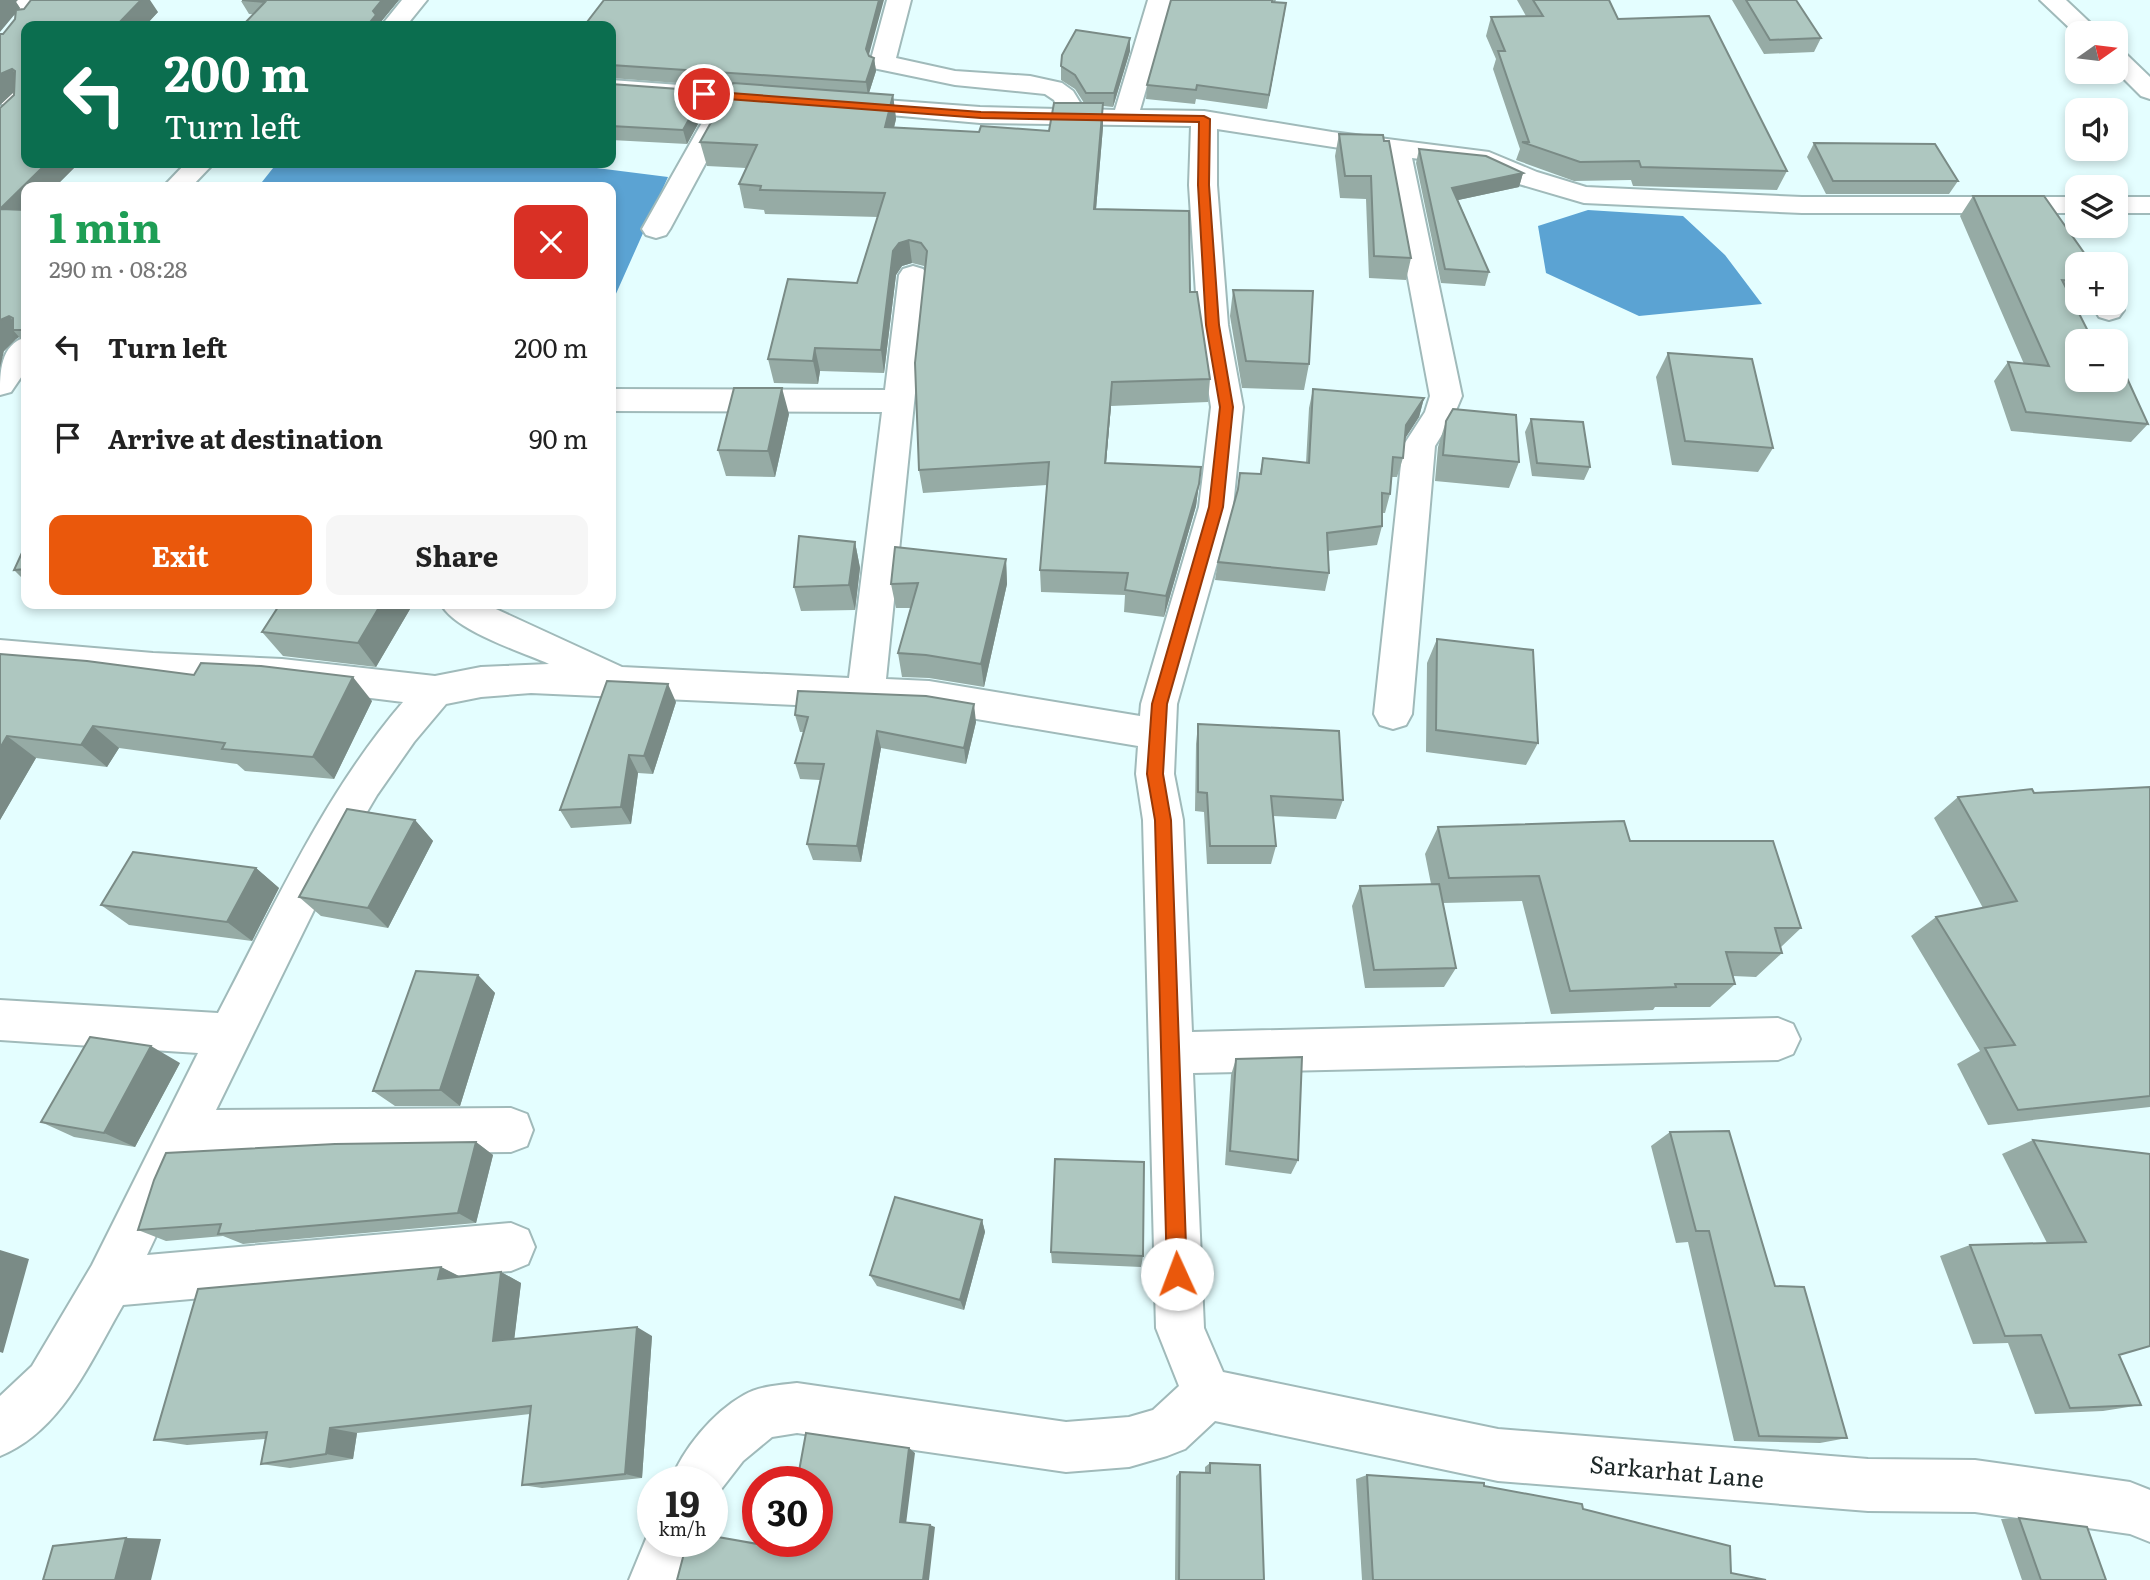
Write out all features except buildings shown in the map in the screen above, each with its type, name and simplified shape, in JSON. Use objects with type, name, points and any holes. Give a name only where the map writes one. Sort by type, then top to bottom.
[{"type":"street","points":[[397,21],[415,0]]},
{"type":"street","points":[[900,0],[882,64],[955,78],[1053,88],[1064,96],[1075,117]]},
{"type":"street","points":[[1125,118],[1160,0]]},
{"type":"street","points":[[2052,0],[2076,21]]},
{"type":"street","points":[[0,7],[38,4]]},
{"type":"street","points":[[25,21],[38,4]]},
{"type":"street","points":[[2128,70],[2150,91]]},
{"type":"street","points":[[616,87],[795,101]]},
{"type":"street","points":[[0,96],[21,98]]},
{"type":"street","points":[[656,229],[729,96]]},
{"type":"street","points":[[0,122],[21,103]]},
{"type":"street","points":[[822,103],[981,115],[1204,119],[1489,160],[1528,178],[1584,195],[1802,205],[2065,205]]},
{"type":"street","points":[[708,1466],[725,1443],[761,1413],[797,1408],[1066,1447],[1129,1442],[1167,1431],[1207,1394],[1180,1328],[1163,820],[1155,774],[1159,704],[1216,507],[1227,407],[1213,325],[1203,185],[1204,119]]},
{"type":"street","points":[[1394,714],[1419,446],[1430,424],[1444,408],[1446,396],[1397,148]]},
{"type":"street","points":[[181,182],[196,168]]},
{"type":"street","points":[[2128,205],[2150,205]]},
{"type":"street","points":[[2041,206],[2056,229]]},
{"type":"street","points":[[866,692],[913,275]]},
{"type":"street","points":[[616,400],[899,401]]},
{"type":"street","points":[[466,609],[480,618],[622,682]]},
{"type":"street","points":[[0,653],[153,667],[282,673],[435,691],[481,682],[531,678],[929,696],[1158,734]]},
{"type":"street","points":[[0,1430],[50,1384],[109,1282],[230,1034],[331,838],[363,784],[401,731],[435,691]]},
{"type":"street","points":[[0,1020],[230,1034]]},
{"type":"street","points":[[1169,1053],[1778,1039]]},
{"type":"street","points":[[181,1133],[511,1130]]},
{"type":"street","points":[[109,1282],[511,1247]]},
{"type":"street","name":"Sarkarhat Lane","points":[[1207,1394],[1497,1455],[1868,1485],[1975,1486],[2130,1508],[2150,1516]]},
{"type":"street","points":[[656,1580],[664,1557]]},
{"type":"water","points":[[273,168],[597,168],[668,177],[616,294],[616,182],[262,182]]},
{"type":"water","points":[[1588,210],[1683,216],[1725,255],[1762,304],[1639,316],[1546,273],[1538,226]]},
{"type":"route","points":[[704,94],[981,115],[1204,119],[1203,185],[1213,325],[1227,407],[1216,507],[1159,704],[1155,774],[1163,820],[1177,1274]]}]
